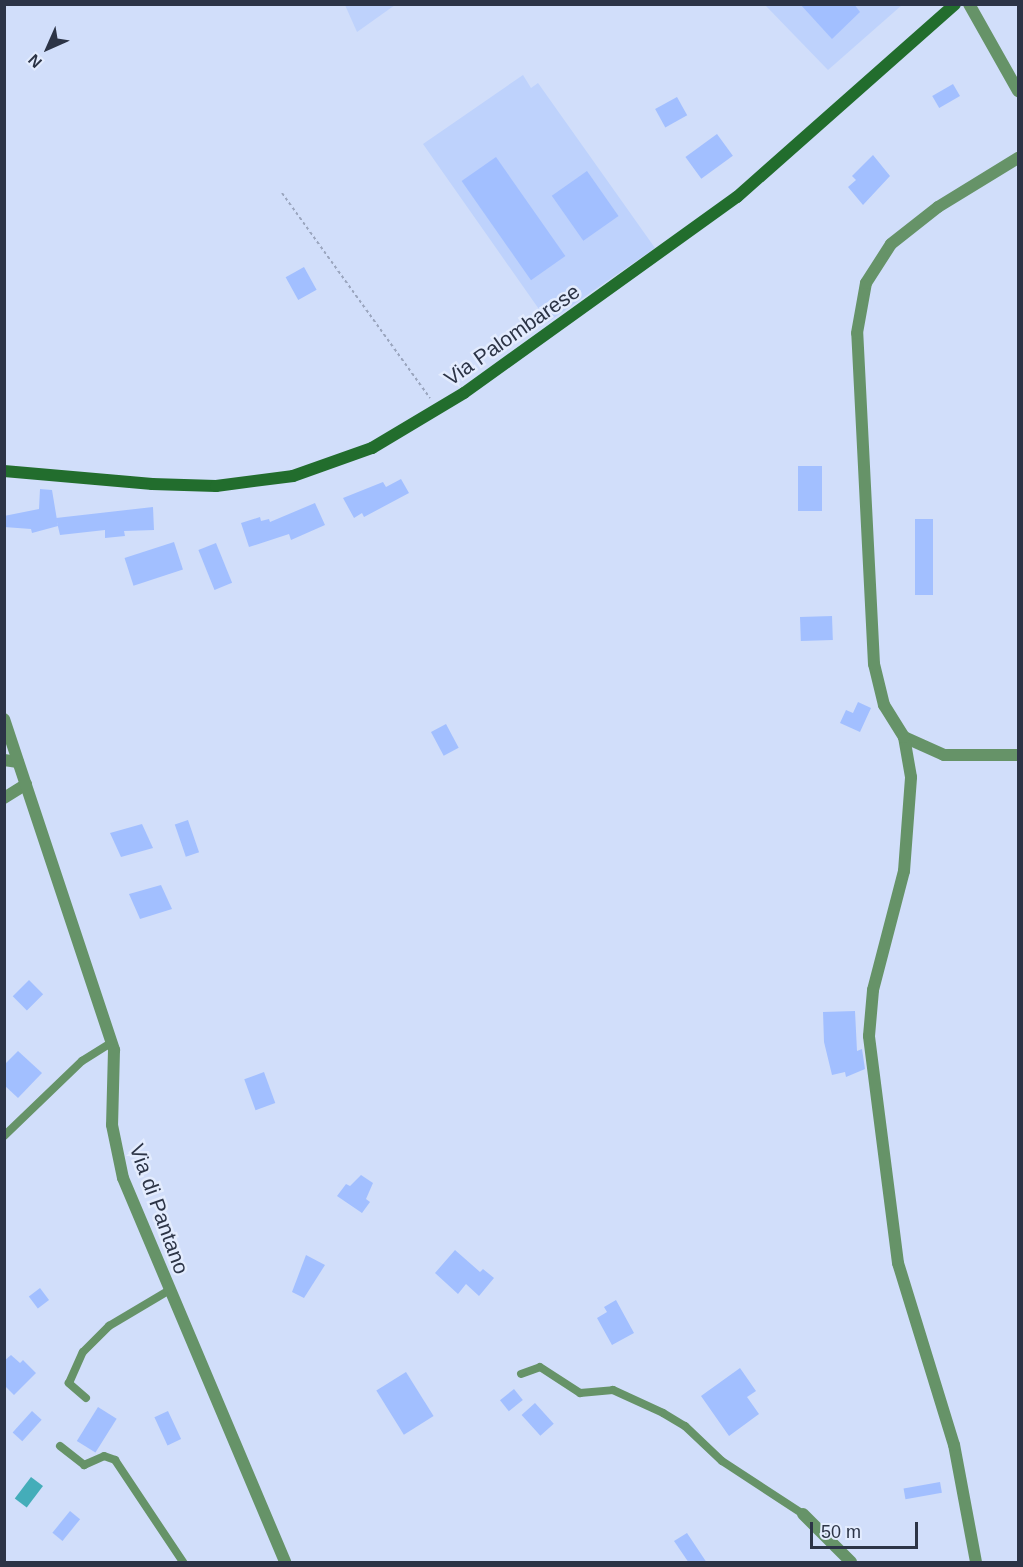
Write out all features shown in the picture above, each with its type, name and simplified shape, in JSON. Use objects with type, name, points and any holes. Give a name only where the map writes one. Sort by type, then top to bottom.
[{"type":"main road","name":"Via Palombarese","points":[[4,471],[178,486],[259,482],[348,459],[438,410],[761,179],[955,4]]},
{"type":"street","points":[[969,4],[1018,91]]},
{"type":"street","points":[[976,1563],[948,1424],[898,1263],[869,1036],[871,1000],[907,853],[911,771],[904,737],[884,705],[874,664],[858,412],[859,306],[872,269],[898,238],[938,207],[1018,158]]},
{"type":"street","name":"Via di Pantano","points":[[4,719],[112,1042],[116,1067],[114,1146],[168,1291],[285,1563]]},
{"type":"street","points":[[904,737],[944,756],[1018,755]]},
{"type":"street","points":[[4,760],[18,762]]},
{"type":"street","points":[[4,798],[26,784]]},
{"type":"street","points":[[803,1514],[851,1563]]},
{"type":"lane","points":[[4,1136],[82,1061],[112,1042]]},
{"type":"lane","points":[[86,1398],[72,1390],[69,1383],[83,1352],[109,1326],[168,1291]]},
{"type":"lane","points":[[521,1374],[540,1367],[580,1393],[613,1390],[663,1413],[685,1426],[722,1461],[803,1514]]},
{"type":"lane","points":[[60,1446],[84,1465],[104,1456],[115,1460],[183,1563]]},
{"type":"path","points":[[282,193],[438,410]]},
{"type":"shaded area","points":[[345,5],[395,5],[357,32]]},
{"type":"shaded area","points":[[765,5],[902,5],[828,70]]},
{"type":"shaded area","points":[[523,75],[531,88],[538,83],[655,248],[548,322],[423,144]]},
{"type":"shaded area","points":[[31,1477],[43,1486],[27,1508],[15,1499]]},
{"type":"building","points":[[800,4],[854,4],[860,12],[832,39]]},
{"type":"building","points":[[953,84],[960,96],[939,108],[932,96]]},
{"type":"building","points":[[677,97],[687,115],[665,127],[655,109]]},
{"type":"building","points":[[717,134],[733,156],[701,179],[685,157]]},
{"type":"building","points":[[873,155],[890,176],[863,205],[848,187],[856,180],[852,176]]},
{"type":"building","points":[[496,157],[565,256],[531,280],[462,181]]},
{"type":"building","points":[[587,171],[619,216],[583,241],[552,196]]},
{"type":"building","points":[[304,267],[317,290],[298,300],[286,277]]},
{"type":"building","points":[[798,466],[822,466],[822,511],[798,511]]},
{"type":"building","points":[[401,479],[409,493],[364,517],[362,513],[354,518],[343,498],[383,482],[386,487]]},
{"type":"building","points":[[40,489],[52,490],[58,526],[32,533],[31,529],[4,527],[4,516],[39,509]]},
{"type":"building","points":[[315,503],[325,525],[291,540],[289,534],[249,547],[241,523],[260,517],[261,521],[269,519],[270,522]]},
{"type":"building","points":[[153,507],[154,530],[124,531],[125,536],[105,538],[105,530],[60,535],[56,518]]},
{"type":"building","points":[[915,519],[933,519],[933,595],[915,595]]},
{"type":"building","points":[[174,542],[183,570],[134,586],[125,558]]},
{"type":"building","points":[[216,543],[232,583],[214,590],[198,550]]},
{"type":"building","points":[[832,616],[833,640],[801,641],[800,617]]},
{"type":"building","points":[[858,702],[871,708],[860,732],[840,723],[846,710],[853,713]]},
{"type":"building","points":[[446,724],[459,748],[444,756],[431,732]]},
{"type":"building","points":[[188,820],[199,852],[186,857],[175,825]]},
{"type":"building","points":[[142,824],[153,848],[121,857],[110,833]]},
{"type":"building","points":[[161,885],[172,909],[140,919],[129,894]]},
{"type":"building","points":[[29,980],[43,994],[27,1010],[13,996]]},
{"type":"building","points":[[855,1011],[857,1051],[862,1049],[865,1069],[846,1077],[845,1072],[832,1075],[824,1042],[823,1012]]},
{"type":"building","points":[[18,1051],[42,1073],[18,1098],[4,1085],[4,1065]]},
{"type":"building","points":[[264,1072],[275,1103],[256,1110],[244,1079]]},
{"type":"building","points":[[361,1175],[373,1183],[366,1199],[370,1202],[362,1213],[337,1196],[346,1184],[350,1186]]},
{"type":"building","points":[[455,1250],[480,1272],[483,1269],[494,1278],[479,1296],[466,1284],[458,1294],[435,1273]]},
{"type":"building","points":[[306,1255],[325,1265],[304,1298],[292,1292]]},
{"type":"building","points":[[40,1288],[49,1300],[38,1308],[29,1296]]},
{"type":"building","points":[[616,1300],[634,1333],[612,1345],[597,1318],[607,1312],[604,1307]]},
{"type":"building","points":[[11,1355],[20,1363],[23,1360],[36,1373],[14,1395],[4,1385],[4,1361]]},
{"type":"building","points":[[740,1368],[756,1391],[747,1397],[759,1414],[729,1436],[701,1396]]},
{"type":"building","points":[[406,1372],[434,1416],[404,1435],[376,1391]]},
{"type":"building","points":[[514,1389],[523,1400],[509,1411],[500,1400]]},
{"type":"building","points":[[535,1403],[554,1424],[540,1436],[522,1415]]},
{"type":"building","points":[[98,1407],[117,1419],[95,1453],[77,1441]]},
{"type":"building","points":[[32,1411],[42,1420],[22,1441],[13,1433]]},
{"type":"building","points":[[168,1411],[181,1439],[168,1445],[154,1417]]},
{"type":"building","points":[[940,1482],[942,1493],[905,1499],[904,1488]]},
{"type":"building","points":[[70,1511],[80,1519],[62,1541],[52,1533]]},
{"type":"building","points":[[687,1533],[707,1563],[689,1563],[674,1541]]}]
